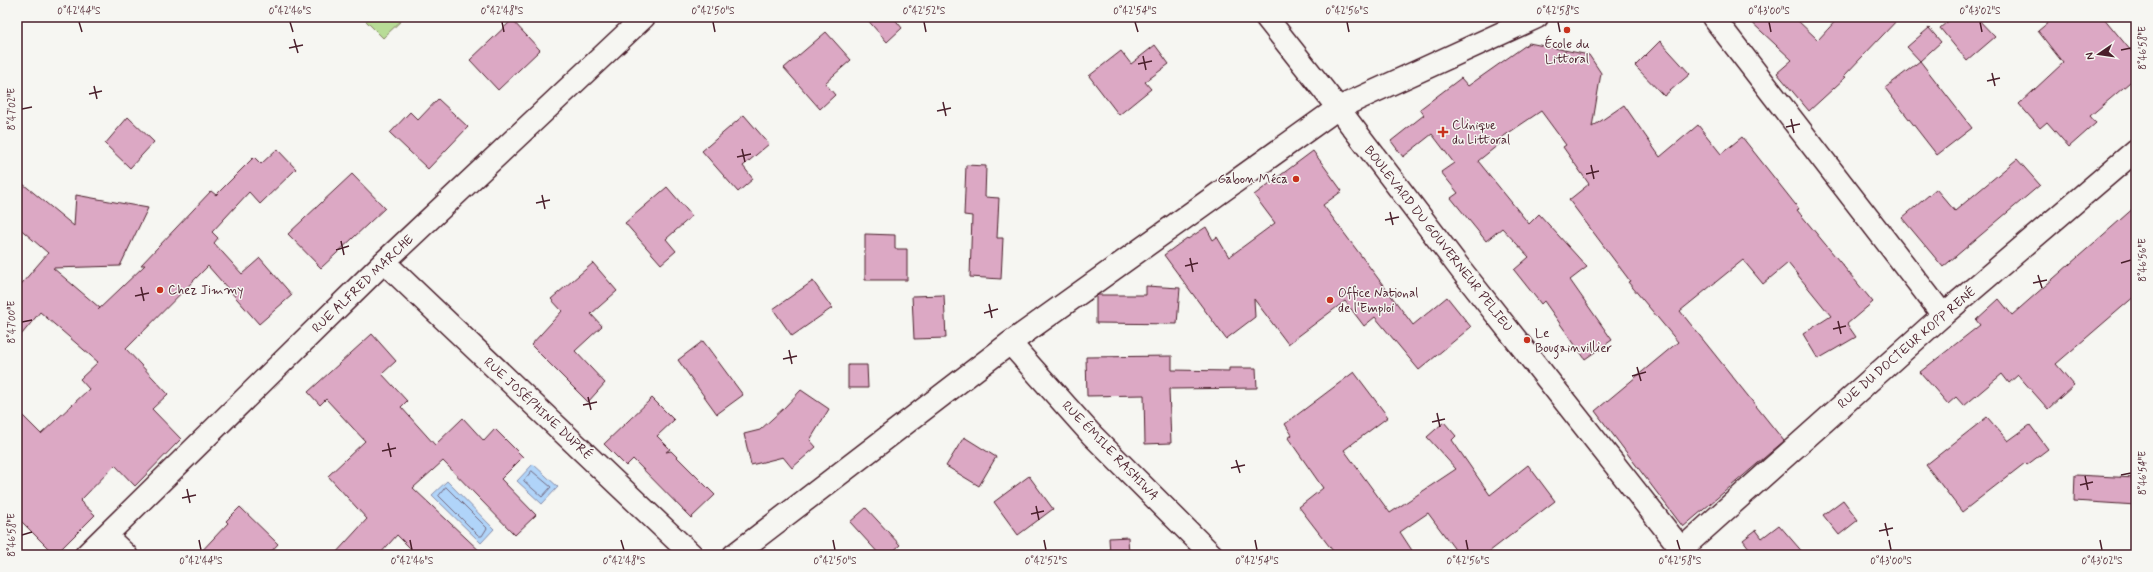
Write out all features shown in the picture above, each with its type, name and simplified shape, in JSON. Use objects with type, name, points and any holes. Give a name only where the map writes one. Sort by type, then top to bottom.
[{"type":"street","name":"RUE ALFRED MARCHE","points":[[86,555],[384,262],[644,17]]},
{"type":"street","name":"BOULEVARD DU GOUVERNEUR PELIEU","points":[[1266,17],[1338,108],[1462,272],[1680,553]]},
{"type":"street","points":[[734,555],[1010,343],[1338,108],[1537,17]]},
{"type":"street","points":[[1713,17],[1943,315]]},
{"type":"street","name":"RUE DU DOCTEUR KOPP RENÉ","points":[[1680,553],[1943,315],[2136,150]]},
{"type":"street","name":"RUE JOSÉPHINE DUPRÉ","points":[[384,262],[692,555]]},
{"type":"street","name":"RUE ÉMILE RASHIWA","points":[[1010,343],[1092,435],[1212,555]]},
{"type":"street","points":[[106,536],[126,555]]},
{"type":"green space","points":[[362,17],[405,17],[383,38]]},
{"type":"water","points":[[533,464],[558,487],[542,504],[517,481]]},
{"type":"water","points":[[447,481],[494,529],[481,543],[432,495]]},
{"type":"building","points":[[865,17],[893,17],[902,28],[887,42]]},
{"type":"building","points":[[1746,17],[1794,17],[1818,40],[1839,17],[1900,17],[1844,76],[1846,77],[1809,111],[1777,73],[1792,60]]},
{"type":"building","points":[[1953,17],[1976,17],[1995,37],[1967,61],[1940,28]]},
{"type":"building","points":[[2055,17],[2103,17],[2136,57],[2136,77],[2090,116],[2096,123],[2069,147],[2047,122],[2040,128],[2019,104],[2063,63],[2038,31]]},
{"type":"building","points":[[512,20],[540,50],[498,90],[470,60]]},
{"type":"building","points":[[1929,28],[1941,42],[1920,61],[1907,47]]},
{"type":"building","points":[[826,32],[851,60],[825,83],[835,95],[820,109],[784,68]]},
{"type":"building","points":[[1660,41],[1690,74],[1664,96],[1635,66]]},
{"type":"building","points":[[1529,43],[1589,55],[1601,73],[1592,127],[1624,105],[1660,157],[1698,125],[1721,154],[1742,137],[1799,209],[1797,210],[1873,302],[1847,324],[1856,337],[1818,359],[1803,334],[1831,316],[1788,263],[1763,284],[1743,260],[1680,311],[1784,441],[1683,527],[1595,411],[1678,342],[1628,282],[1630,281],[1569,200],[1589,184],[1563,147],[1566,145],[1541,111],[1501,138],[1503,141],[1478,161],[1529,224],[1539,214],[1587,267],[1570,280],[1612,340],[1585,359],[1544,301],[1541,304],[1514,270],[1529,257],[1502,228],[1486,241],[1451,198],[1458,193],[1441,172],[1454,163],[1432,134],[1403,157],[1391,141],[1424,115],[1420,109],[1461,78],[1468,86]]},
{"type":"building","points":[[1155,45],[1169,64],[1145,82],[1151,89],[1119,115],[1089,76],[1121,51],[1131,64]]},
{"type":"building","points":[[1920,61],[1972,128],[1937,155],[1885,88]]},
{"type":"building","points":[[438,99],[468,127],[428,169],[390,133],[410,112],[418,120]]},
{"type":"building","points":[[744,115],[769,144],[743,166],[753,179],[738,192],[702,151]]},
{"type":"building","points":[[128,117],[154,142],[130,168],[105,144]]},
{"type":"building","points":[[277,149],[296,169],[260,204],[249,192],[212,232],[218,238],[214,243],[242,274],[260,258],[292,295],[259,324],[208,266],[126,349],[168,394],[152,409],[181,439],[135,486],[115,465],[80,501],[95,515],[55,555],[17,517],[17,410],[41,434],[89,389],[80,379],[98,362],[40,312],[17,340],[17,289],[48,253],[17,226],[17,179],[74,226],[76,195],[148,208],[120,266],[53,268],[100,308],[98,310],[145,265],[141,265],[211,191],[216,195],[254,157],[261,164]]},
{"type":"building","points":[[1313,151],[1342,191],[1323,205],[1413,325],[1447,297],[1471,327],[1419,370],[1375,317],[1364,326],[1345,301],[1288,344],[1254,299],[1255,317],[1226,339],[1164,255],[1187,238],[1188,239],[1206,227],[1213,240],[1217,237],[1229,257],[1275,223],[1254,195]]},
{"type":"building","points":[[2017,159],[2040,185],[1943,267],[1902,218],[1936,189],[1955,211]]},
{"type":"building","points":[[966,165],[986,166],[985,197],[999,198],[997,238],[1003,238],[1001,279],[970,277],[972,216],[964,215]]},
{"type":"building","points":[[352,174],[385,208],[321,268],[288,234]]},
{"type":"building","points":[[667,187],[692,216],[666,239],[676,251],[661,264],[625,223]]},
{"type":"building","points":[[2136,206],[2136,295],[2056,364],[2074,385],[2048,409],[2018,375],[2009,383],[2002,374],[1964,406],[1956,397],[1948,404],[1920,372],[1980,325],[1976,320],[1999,299],[2012,315]]},
{"type":"building","points":[[865,234],[895,235],[895,249],[907,249],[907,280],[865,280]]},
{"type":"building","points":[[593,263],[617,291],[591,314],[602,326],[575,351],[605,383],[588,402],[531,345],[562,311],[551,299]]},
{"type":"building","points":[[813,281],[832,308],[792,336],[773,309]]},
{"type":"building","points":[[1146,286],[1180,288],[1177,324],[1096,323],[1096,297],[1098,295],[1146,295]]},
{"type":"building","points":[[944,295],[946,338],[914,339],[912,296]]},
{"type":"building","points":[[372,334],[396,361],[382,374],[407,401],[401,407],[435,445],[463,418],[484,441],[495,429],[523,457],[501,479],[536,515],[515,535],[443,461],[413,488],[484,555],[417,555],[397,535],[379,555],[334,555],[367,519],[328,476],[365,441],[326,399],[320,405],[308,392]]},
{"type":"building","points":[[703,341],[743,395],[717,414],[678,360]]},
{"type":"building","points":[[1172,356],[1172,370],[1229,371],[1229,368],[1256,368],[1257,388],[1169,389],[1171,443],[1145,444],[1144,395],[1087,396],[1086,357]]},
{"type":"building","points":[[848,365],[867,365],[868,388],[848,388]]},
{"type":"building","points":[[1354,372],[1388,417],[1344,450],[1390,513],[1456,469],[1427,437],[1444,422],[1456,436],[1452,440],[1490,495],[1528,465],[1555,501],[1485,555],[1459,555],[1428,513],[1400,532],[1415,555],[1336,555],[1299,507],[1323,488],[1288,438],[1292,435],[1285,424]]},
{"type":"building","points":[[801,390],[829,409],[810,440],[816,447],[792,468],[783,457],[751,465],[744,434],[760,430]]},
{"type":"building","points":[[652,398],[674,420],[657,436],[670,449],[666,452],[671,451],[715,495],[691,518],[633,459],[626,466],[604,444]]},
{"type":"building","points":[[1987,417],[2008,441],[2030,425],[2048,449],[2027,465],[2025,463],[1962,512],[1926,465]]},
{"type":"building","points":[[964,437],[996,457],[979,486],[946,466]]},
{"type":"building","points":[[2075,475],[2136,478],[2136,505],[2074,501]]},
{"type":"building","points":[[1029,476],[1053,509],[1018,535],[994,502]]},
{"type":"building","points":[[1843,500],[1858,520],[1839,535],[1823,515]]},
{"type":"building","points":[[240,507],[278,544],[268,555],[198,555],[228,523],[226,521]]},
{"type":"building","points":[[866,508],[900,545],[889,555],[880,555],[850,522]]},
{"type":"building","points":[[1779,525],[1805,555],[1739,555],[1749,548],[1743,540],[1756,530],[1762,538]]},
{"type":"building","points":[[1128,537],[1129,555],[1110,555],[1109,538]]},
{"type":"place","name":"École du Littoral","points":[[1567,30]]},
{"type":"place","name":"Clinique du Littoral","points":[[1443,132]]},
{"type":"place","name":"Gabon Méca","points":[[1296,179]]},
{"type":"place","name":"Chez Jimmy","points":[[160,290]]},
{"type":"place","name":"Office National de l'Emploi","points":[[1330,300]]},
{"type":"place","name":"Le Bougainvillier","points":[[1527,340]]}]
